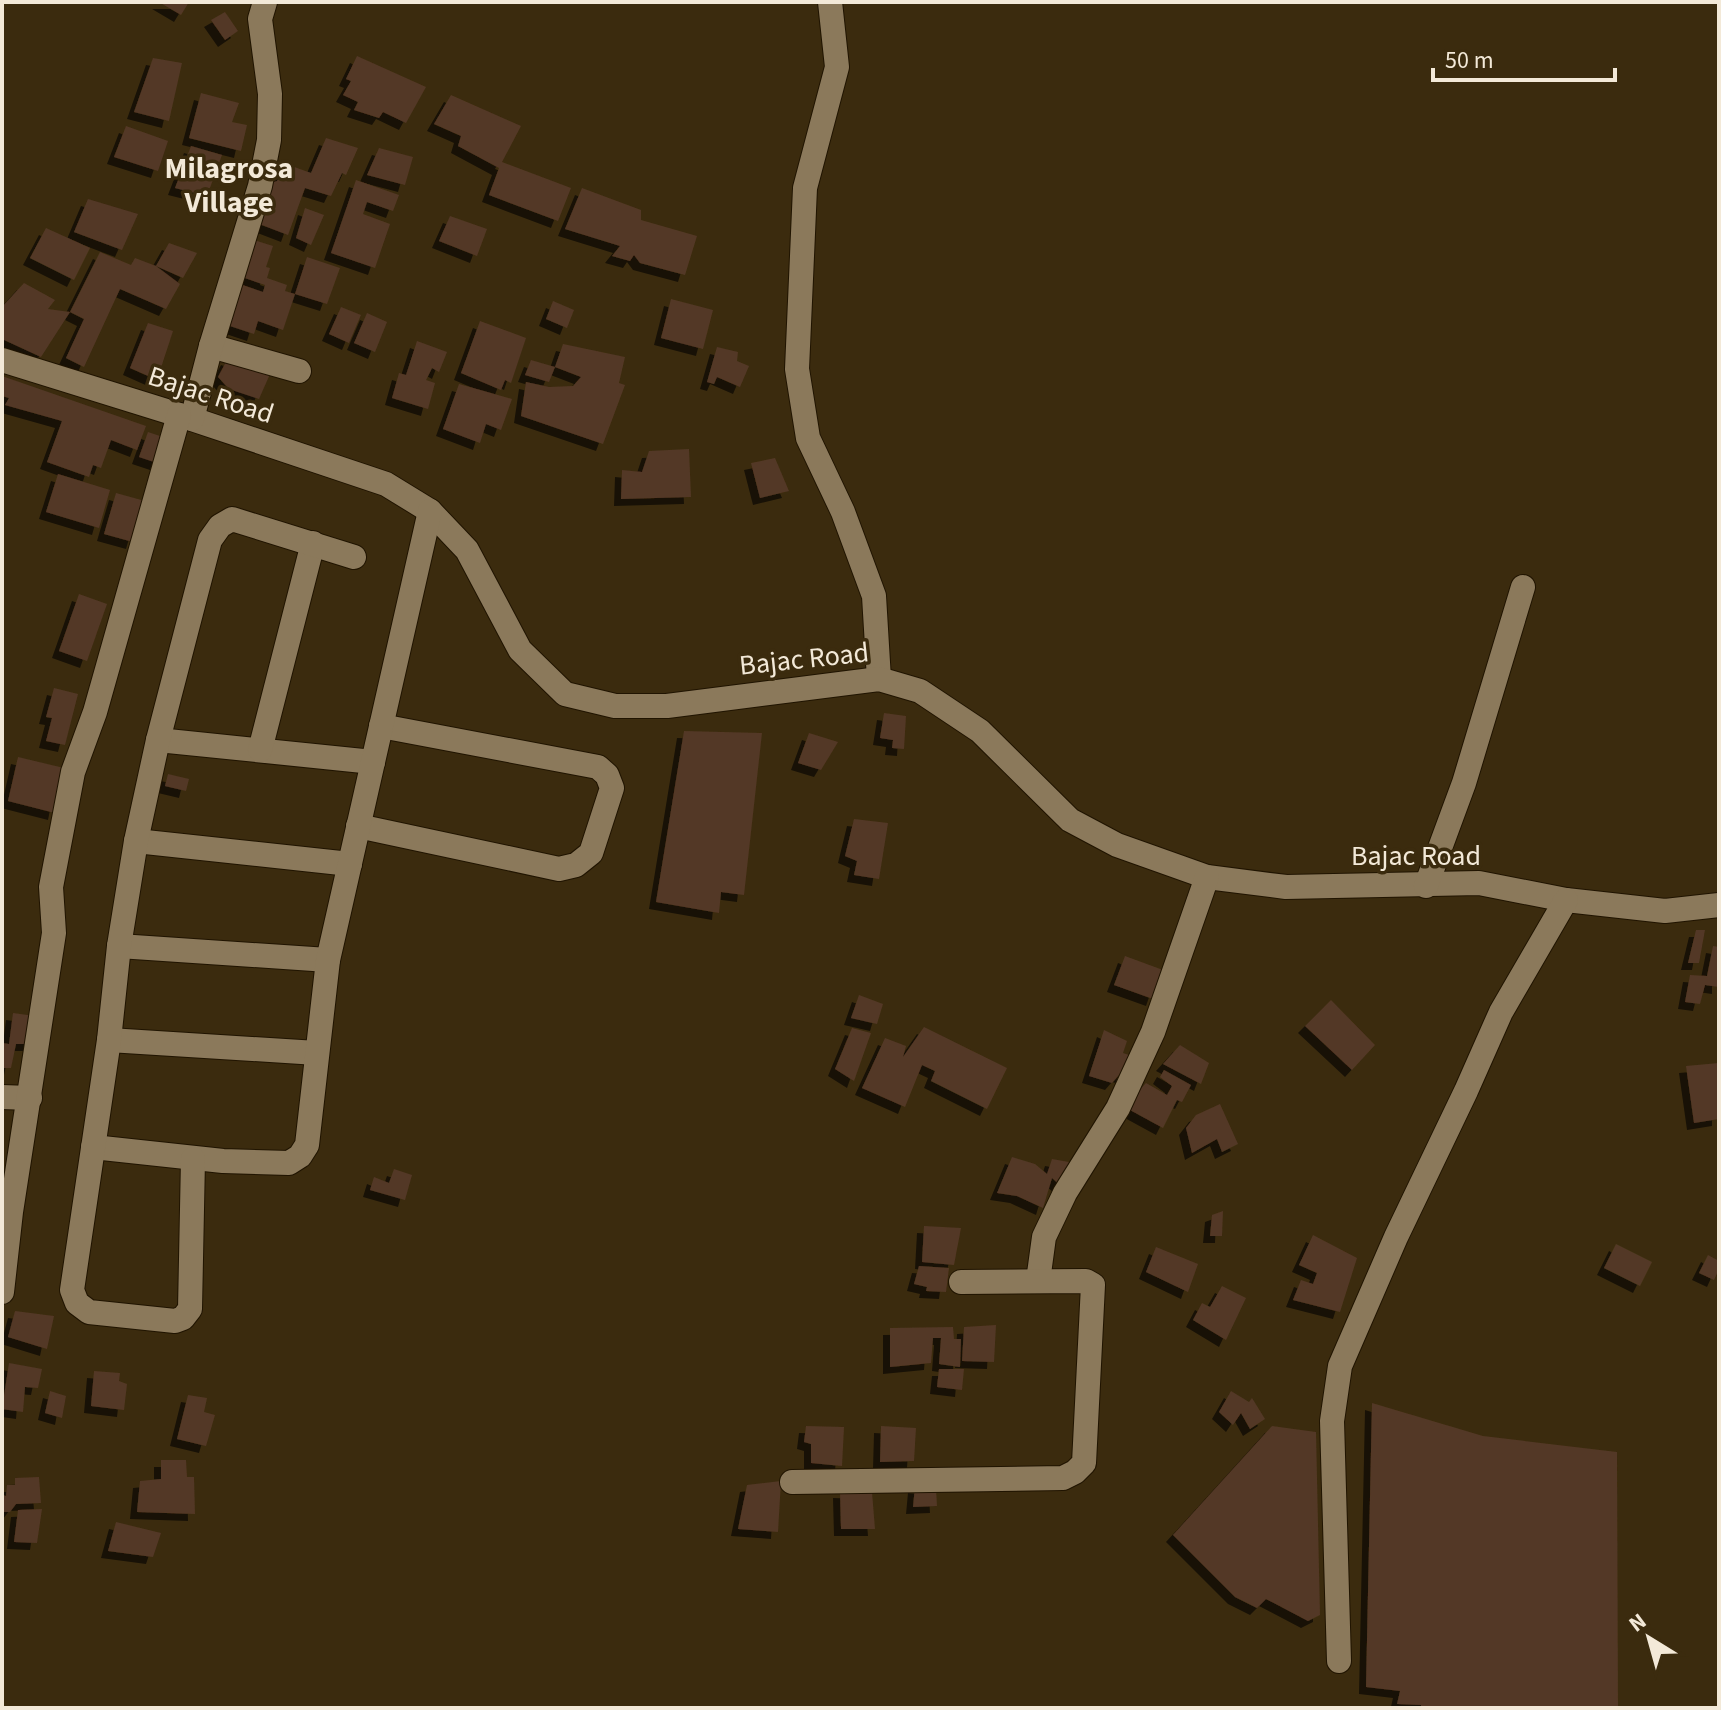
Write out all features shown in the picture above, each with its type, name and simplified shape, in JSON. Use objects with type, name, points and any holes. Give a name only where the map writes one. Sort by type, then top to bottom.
[{"type":"street","points":[[2,1292],[7,1211],[30,1098],[54,933],[51,887],[73,772],[95,712],[260,186],[269,140],[270,94],[260,19],[265,2]]},
{"type":"street","points":[[830,2],[837,67],[805,188],[797,369],[808,438],[843,512],[874,596],[879,679]]},
{"type":"street","points":[[211,346],[299,371]]},
{"type":"street","name":"Bajac Road","points":[[2,360],[386,484],[430,511],[467,550],[520,650],[565,694],[615,706],[667,706],[879,679],[920,691],[980,731],[1070,820],[1117,845],[1207,877],[1286,887],[1479,883],[1566,900],[1665,911],[1719,905]]},
{"type":"street","points":[[93,1147],[193,1159],[289,1163],[300,1156],[307,1145],[328,960],[430,511]]},
{"type":"street","points":[[193,1159],[190,1309],[183,1318],[175,1321],[89,1312],[77,1303],[72,1290],[109,1040],[119,946],[136,841],[158,740],[210,540],[220,526],[232,519],[354,557]]},
{"type":"street","points":[[260,750],[313,543]]},
{"type":"street","points":[[1426,886],[1464,783],[1523,587]]},
{"type":"street","points":[[358,826],[559,869],[576,865],[591,853],[612,788],[607,775],[598,767],[381,726]]},
{"type":"street","points":[[158,740],[373,762]]},
{"type":"street","points":[[136,841],[350,864]]},
{"type":"street","points":[[1038,1281],[1044,1237],[1065,1193],[1118,1108],[1153,1032],[1207,877]]},
{"type":"street","points":[[1339,1661],[1332,1421],[1340,1366],[1396,1237],[1501,1012],[1566,900]]},
{"type":"street","points":[[119,946],[328,960]]},
{"type":"street","points":[[109,1040],[317,1053]]},
{"type":"street","points":[[2,1097],[30,1098]]},
{"type":"street","points":[[792,1482],[1063,1478],[1084,1463],[1093,1285],[1086,1281],[961,1282]]},
{"type":"building","points":[[159,2],[189,2],[181,15]]},
{"type":"building","points":[[225,12],[238,31],[225,40],[211,20]]},
{"type":"building","points":[[357,56],[426,87],[406,123],[383,112],[379,118],[354,110],[358,102],[343,95],[351,81],[346,79]]},
{"type":"building","points":[[153,58],[182,63],[169,121],[134,112]]},
{"type":"building","points":[[201,93],[239,103],[232,122],[247,125],[241,151],[189,138]]},
{"type":"building","points":[[451,95],[521,126],[502,162],[571,188],[558,221],[489,195],[499,168],[458,146],[461,136],[434,124]]},
{"type":"building","points":[[126,126],[168,141],[158,171],[114,157]]},
{"type":"building","points":[[326,138],[358,148],[346,175],[342,173],[331,196],[305,188],[288,235],[254,222],[268,184],[277,181],[286,164],[311,173]]},
{"type":"building","points":[[191,146],[222,155],[207,196],[175,188]]},
{"type":"building","points":[[379,148],[413,157],[405,185],[367,175]]},
{"type":"building","points":[[356,180],[399,195],[393,211],[367,202],[363,214],[390,224],[375,268],[331,253]]},
{"type":"building","points":[[582,188],[641,210],[641,220],[697,236],[685,275],[640,263],[634,255],[630,261],[612,256],[620,246],[565,229]]},
{"type":"building","points":[[88,199],[138,214],[122,250],[74,232]]},
{"type":"building","points":[[305,208],[324,215],[311,245],[296,238]]},
{"type":"building","points":[[450,216],[487,229],[477,256],[439,241]]},
{"type":"building","points":[[46,228],[90,248],[74,280],[30,258]]},
{"type":"building","points":[[248,238],[273,246],[266,267],[270,268],[267,278],[287,285],[285,291],[295,294],[283,330],[258,321],[254,334],[221,323],[234,282],[263,292],[265,285],[242,277]]},
{"type":"building","points":[[169,243],[197,253],[183,278],[156,266]]},
{"type":"building","points":[[100,252],[131,265],[135,258],[156,266],[180,284],[166,309],[120,289],[84,367],[66,358],[84,319],[70,312]]},
{"type":"building","points":[[307,257],[340,268],[327,304],[295,294]]},
{"type":"building","points":[[24,283],[55,300],[48,309],[70,312],[41,357],[2,339],[2,307]]},
{"type":"building","points":[[671,299],[713,310],[703,349],[661,338]]},
{"type":"building","points":[[553,301],[574,310],[567,328],[546,319]]},
{"type":"building","points":[[341,307],[361,315],[349,343],[329,334]]},
{"type":"building","points":[[367,313],[387,322],[375,352],[354,343]]},
{"type":"building","points":[[480,321],[526,338],[511,383],[505,380],[501,390],[461,373]]},
{"type":"building","points":[[148,323],[173,331],[157,380],[130,368]]},
{"type":"building","points":[[417,341],[447,352],[439,372],[432,368],[426,380],[435,383],[428,409],[392,398],[399,373],[406,375]]},
{"type":"building","points":[[563,344],[625,357],[619,383],[625,385],[603,444],[521,416],[526,382],[549,387],[573,386],[581,377],[555,367]]},
{"type":"building","points":[[717,347],[738,352],[737,361],[749,366],[740,387],[717,377],[714,384],[707,382]]},
{"type":"building","points":[[228,358],[270,374],[259,399],[229,389],[218,377]]},
{"type":"building","points":[[531,360],[555,367],[549,382],[525,375]]},
{"type":"building","points":[[2,376],[146,426],[137,450],[111,440],[101,468],[93,465],[89,477],[47,462],[62,421],[5,405],[9,398],[2,396]]},
{"type":"building","points":[[459,384],[512,399],[501,430],[486,424],[480,443],[443,429]]},
{"type":"building","points":[[148,432],[166,438],[157,463],[139,457]]},
{"type":"building","points":[[689,449],[691,497],[621,499],[622,470],[642,472],[649,451]]},
{"type":"building","points":[[775,458],[789,491],[760,498],[751,463]]},
{"type":"building","points":[[58,474],[110,490],[99,528],[46,512]]},
{"type":"building","points":[[116,493],[145,501],[133,542],[104,534]]},
{"type":"building","points":[[79,594],[107,604],[87,661],[59,651]]},
{"type":"building","points":[[54,688],[78,694],[65,745],[46,741],[52,718],[46,717]]},
{"type":"building","points":[[884,713],[906,716],[904,749],[892,748],[893,740],[880,738]]},
{"type":"building","points":[[684,731],[762,733],[744,895],[721,892],[719,913],[656,902]]},
{"type":"building","points":[[809,733],[838,742],[821,770],[798,763]]},
{"type":"building","points":[[18,757],[64,768],[55,813],[8,801]]},
{"type":"building","points":[[168,774],[189,779],[186,791],[165,786]]},
{"type":"building","points":[[854,819],[888,823],[879,879],[854,875],[857,861],[845,856]]},
{"type":"building","points":[[1696,930],[1705,930],[1699,963],[1688,963]]},
{"type":"building","points":[[1713,946],[1719,947],[1719,987],[1705,985],[1700,1004],[1685,1002],[1690,975],[1707,976]]},
{"type":"building","points":[[1125,956],[1163,970],[1153,999],[1114,985]]},
{"type":"building","points":[[859,995],[883,1004],[877,1024],[851,1018]]},
{"type":"building","points":[[1331,1000],[1375,1045],[1352,1070],[1305,1026]]},
{"type":"building","points":[[13,1013],[35,1016],[30,1044],[16,1044],[11,1068],[2,1068],[2,1043],[9,1044]]},
{"type":"building","points":[[924,1027],[1007,1068],[987,1109],[931,1081],[935,1071],[922,1065],[905,1107],[862,1088],[885,1038],[906,1046],[903,1057]]},
{"type":"building","points":[[852,1028],[871,1033],[854,1081],[835,1069]]},
{"type":"building","points":[[1104,1030],[1127,1041],[1123,1053],[1129,1055],[1123,1076],[1119,1075],[1112,1083],[1089,1076]]},
{"type":"building","points":[[1180,1045],[1209,1063],[1201,1084],[1163,1064]]},
{"type":"building","points":[[1719,1063],[1719,1119],[1694,1123],[1686,1066]]},
{"type":"building","points":[[1164,1070],[1191,1085],[1182,1102],[1177,1100],[1163,1128],[1130,1110],[1133,1097],[1146,1083],[1167,1095],[1172,1086],[1160,1077]]},
{"type":"building","points":[[1220,1104],[1238,1144],[1222,1152],[1217,1139],[1192,1153],[1186,1128],[1196,1115]]},
{"type":"building","points":[[1012,1157],[1035,1164],[1047,1174],[1052,1159],[1069,1162],[1068,1175],[1061,1186],[1052,1178],[1043,1208],[1017,1196],[997,1193]]},
{"type":"building","points":[[394,1169],[412,1175],[405,1200],[370,1190],[374,1177],[389,1183]]},
{"type":"building","points":[[1223,1211],[1222,1236],[1210,1236],[1212,1215]]},
{"type":"building","points":[[924,1226],[961,1228],[954,1265],[922,1262]]},
{"type":"building","points":[[1313,1235],[1357,1258],[1340,1312],[1293,1300],[1301,1280],[1313,1284],[1317,1273],[1299,1265]]},
{"type":"building","points":[[1616,1244],[1652,1262],[1640,1286],[1604,1268]]},
{"type":"building","points":[[1156,1247],[1198,1264],[1188,1292],[1146,1272]]},
{"type":"building","points":[[1708,1255],[1719,1261],[1714,1280],[1699,1273]]},
{"type":"building","points":[[919,1266],[949,1268],[946,1292],[926,1291],[927,1287],[914,1284]]},
{"type":"building","points":[[1222,1286],[1246,1298],[1226,1340],[1193,1320],[1202,1303],[1210,1307]]},
{"type":"building","points":[[15,1311],[54,1316],[47,1349],[8,1337]]},
{"type":"building","points":[[996,1325],[994,1362],[962,1361],[964,1327]]},
{"type":"building","points":[[953,1327],[954,1339],[961,1339],[960,1367],[939,1364],[941,1338],[933,1338],[931,1363],[890,1367],[890,1328]]},
{"type":"building","points":[[9,1363],[42,1369],[38,1388],[25,1387],[23,1412],[2,1409]]},
{"type":"building","points":[[939,1369],[964,1369],[962,1390],[937,1387]]},
{"type":"building","points":[[94,1371],[120,1373],[119,1381],[127,1384],[124,1410],[91,1406]]},
{"type":"building","points":[[50,1391],[66,1396],[62,1418],[45,1413]]},
{"type":"building","points":[[1231,1391],[1249,1402],[1252,1398],[1265,1419],[1250,1429],[1241,1413],[1233,1425],[1219,1412]]},
{"type":"building","points":[[188,1395],[207,1398],[204,1412],[215,1415],[206,1446],[177,1439]]},
{"type":"building","points":[[1372,1403],[1483,1436],[1617,1452],[1618,1708],[1421,1708],[1421,1705],[1397,1704],[1400,1691],[1366,1687]]},
{"type":"building","points":[[806,1426],[844,1427],[842,1466],[811,1463],[811,1444],[804,1442]]},
{"type":"building","points":[[881,1426],[916,1428],[914,1461],[880,1462]]},
{"type":"building","points":[[1272,1426],[1316,1432],[1320,1615],[1308,1621],[1266,1599],[1257,1608],[1235,1597],[1173,1535]]},
{"type":"building","points":[[161,1460],[186,1460],[187,1477],[194,1477],[195,1514],[137,1512],[140,1481],[161,1479]]},
{"type":"building","points":[[39,1477],[41,1503],[16,1504],[10,1512],[2,1512],[2,1495],[6,1496],[7,1485],[15,1485],[15,1478]]},
{"type":"building","points":[[781,1481],[778,1532],[738,1529],[747,1485]]},
{"type":"building","points":[[915,1486],[936,1488],[937,1506],[913,1507]]},
{"type":"building","points":[[840,1491],[872,1492],[875,1529],[841,1529]]},
{"type":"building","points":[[42,1509],[37,1543],[14,1542],[18,1510]]},
{"type":"building","points":[[116,1522],[161,1533],[153,1557],[108,1551]]},
{"type":"district","name":"Milagrosa Village","points":[[229,185]]}]
